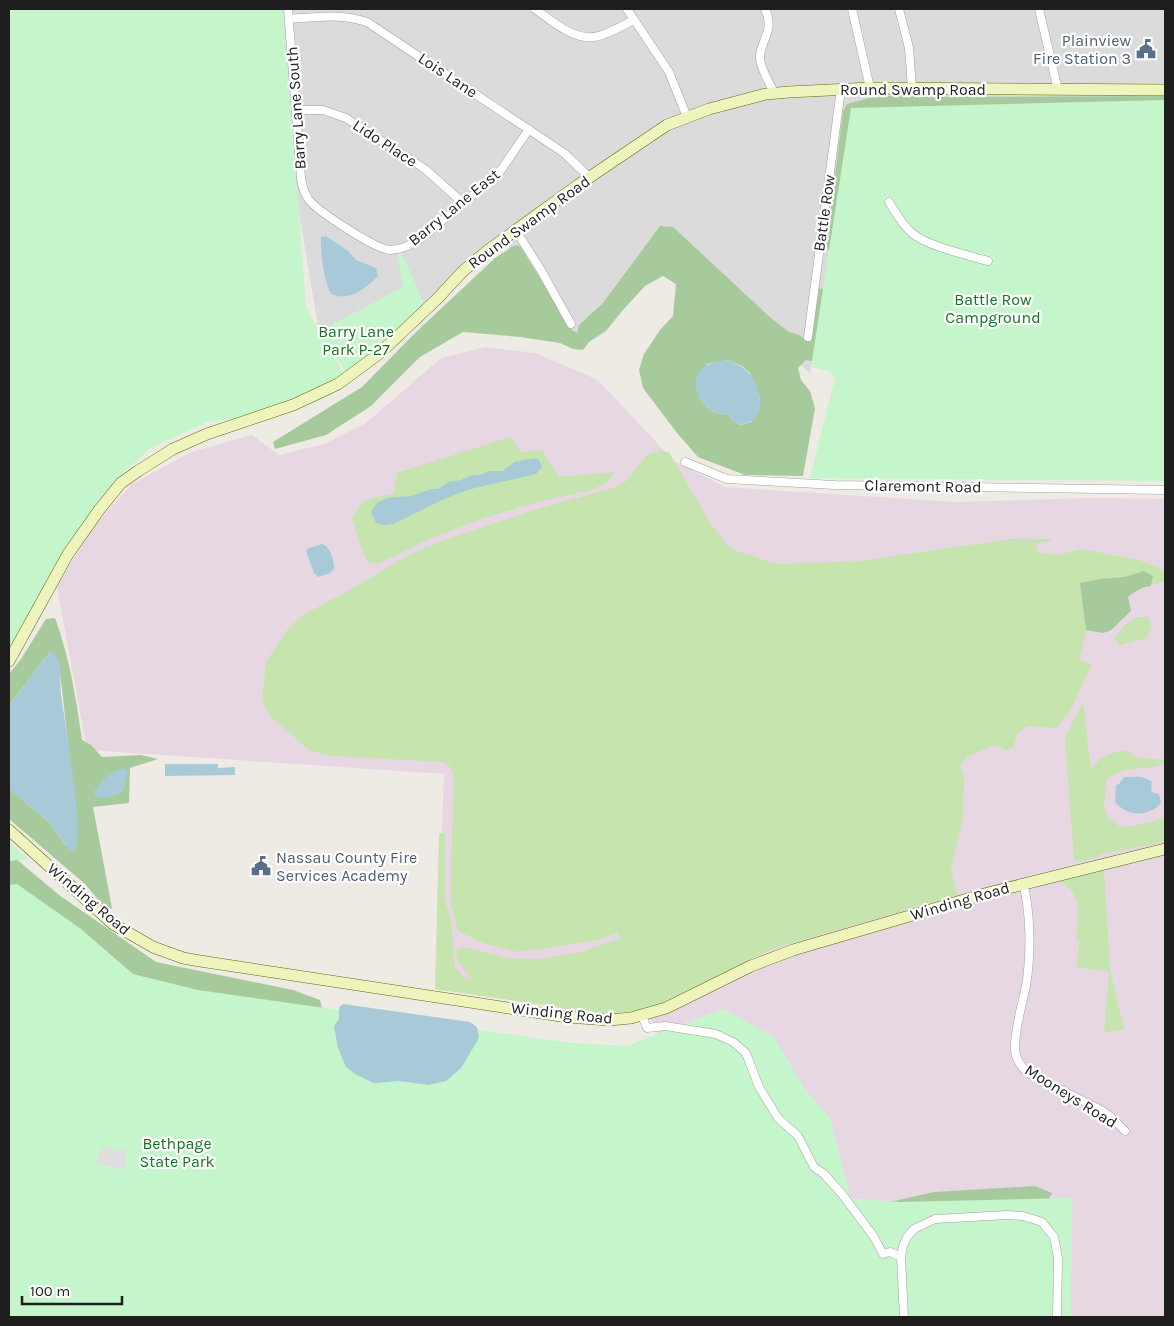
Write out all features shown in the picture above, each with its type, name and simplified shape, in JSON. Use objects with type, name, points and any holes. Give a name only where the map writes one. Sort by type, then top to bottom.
[{"type":"main road","name":"Round Swamp Road","points":[[9,661],[24,637],[49,586],[68,554],[99,510],[121,484],[173,449],[207,434],[293,405],[338,384],[380,353],[438,298],[463,271],[515,229],[667,125],[687,116],[733,102],[774,93],[870,88],[1165,90]]},
{"type":"main road","name":"Winding Road","points":[[9,830],[113,924],[148,945],[183,958],[567,1017],[609,1020],[642,1016],[666,1008],[767,959],[1023,883],[1165,849]]},
{"type":"street","name":"Barry Lane South","points":[[288,9],[301,178],[303,190],[313,204]]},
{"type":"street","points":[[535,9],[567,30],[579,36],[587,37],[603,34],[634,20]]},
{"type":"street","points":[[627,9],[669,72],[687,116]]},
{"type":"street","points":[[765,9],[769,21],[768,36],[760,58],[774,93]]},
{"type":"street","points":[[852,9],[870,88]]},
{"type":"street","points":[[899,9],[909,48],[912,88]]},
{"type":"street","points":[[1039,9],[1058,90]]},
{"type":"street","name":"Lois Lane","points":[[289,19],[340,16],[367,22],[564,153],[589,178]]},
{"type":"street","name":"Battle Row","points":[[808,338],[841,89]]},
{"type":"street","name":"Lido Place","points":[[296,110],[324,110],[346,118],[424,169],[463,203]]},
{"type":"street","name":"Barry Lane East","points":[[313,204],[374,246],[396,250],[408,246],[419,240],[499,173],[529,129]]},
{"type":"street","points":[[889,202],[900,220],[912,233],[924,241],[988,261]]},
{"type":"street","points":[[515,229],[571,324]]},
{"type":"street","name":"Claremont Road","points":[[684,462],[727,479],[835,485],[1165,490]]},
{"type":"street","name":"Mooneys Road","points":[[1023,883],[1026,894],[1029,947],[1026,983],[1015,1043],[1017,1059],[1028,1073],[1101,1110],[1125,1131]]},
{"type":"street","points":[[642,1016],[647,1028],[665,1026],[716,1034],[733,1042],[746,1053],[770,1106],[778,1118],[798,1136],[814,1167],[824,1174],[842,1194],[874,1237],[884,1254],[890,1252],[901,1257]]},
{"type":"street","points":[[904,1317],[901,1257],[903,1246],[911,1233],[924,1223],[934,1219],[1007,1216],[1023,1216],[1042,1222],[1054,1237],[1056,1246],[1057,1317]]},
{"type":"shaded area","points":[[283,9],[1165,9],[1165,100],[851,108],[810,374],[665,225],[577,343],[506,245],[426,309],[401,252],[397,253],[404,287],[319,332],[298,207]]},
{"type":"shaded area","points":[[485,347],[535,353],[598,380],[674,461],[725,487],[955,502],[1090,498],[1165,499],[1165,1317],[1071,1317],[900,1202],[851,1199],[829,1117],[723,1009],[658,1034],[642,1002],[436,989],[444,774],[87,750],[57,587],[92,528],[132,484],[191,452],[252,435],[279,455],[324,444],[366,423],[441,358]]},
{"type":"shaded area","points":[[102,1147],[127,1151],[125,1170],[96,1164]]},
{"type":"green space","name":"Barry Lane Park P-27","points":[[9,9],[283,9],[306,307],[319,332],[403,287],[397,252],[401,252],[426,309],[349,376],[325,342],[350,384],[314,403],[281,412],[207,422],[151,448],[124,472],[99,503],[47,579],[9,650]]},
{"type":"green space","points":[[921,93],[944,97],[1165,96],[1165,242],[816,362],[806,360],[798,368],[801,380],[810,391],[815,408],[803,476],[745,475],[698,457],[643,388],[639,370],[644,354],[660,330],[673,316],[676,284],[663,276],[645,286],[606,331],[589,342],[583,350],[573,349],[560,343],[520,337],[463,332],[420,357],[371,406],[326,435],[275,449],[273,442],[362,387],[415,333],[495,258],[515,245],[520,246],[572,330],[577,333],[579,325],[603,303],[660,226],[673,227],[771,318],[789,332],[811,342],[819,288],[845,294],[836,259],[826,246],[843,112],[847,104],[869,98]],"holes":[[[728,360],[742,366],[750,373],[760,399],[751,422],[740,425],[732,420],[729,415],[710,410],[699,398],[707,364]]]},
{"type":"green space","name":"Battle Row Campground","points":[[1165,100],[1165,481],[810,478],[835,378],[829,371],[811,367],[851,108]]},
{"type":"green space","points":[[510,437],[521,452],[542,451],[559,477],[614,472],[606,483],[591,490],[538,502],[481,519],[429,539],[378,564],[369,563],[362,550],[352,518],[363,501],[394,493],[397,473]]},
{"type":"green space","points":[[659,451],[669,452],[710,523],[731,549],[776,564],[860,561],[1011,539],[1050,539],[1051,541],[1037,543],[1036,552],[1059,555],[1081,549],[1139,560],[1160,568],[1165,573],[1165,581],[1151,586],[1153,576],[1144,571],[1124,577],[1080,583],[1086,630],[1079,660],[1090,663],[1091,666],[1069,713],[1056,728],[1028,726],[1018,732],[1013,747],[1007,750],[994,745],[967,757],[960,766],[964,775],[963,819],[951,868],[957,895],[778,947],[678,996],[630,1012],[603,1013],[577,1011],[435,989],[439,833],[445,834],[445,900],[451,921],[455,968],[464,978],[472,979],[458,962],[455,950],[466,947],[505,958],[541,959],[582,952],[621,938],[617,933],[598,940],[518,952],[483,943],[458,931],[450,901],[454,778],[451,768],[444,762],[333,756],[310,751],[270,716],[262,700],[266,662],[289,627],[303,615],[412,553],[450,538],[534,510],[612,488],[625,482],[648,454]]},
{"type":"green space","points":[[1144,571],[1153,576],[1151,586],[1145,587],[1128,597],[1131,611],[1110,631],[1103,633],[1086,630],[1080,583],[1124,577]]},
{"type":"green space","points":[[1137,617],[1148,617],[1152,627],[1146,638],[1119,645],[1115,638],[1123,627]]},
{"type":"green space","points":[[55,618],[69,664],[82,740],[91,745],[102,757],[141,755],[158,759],[130,768],[129,803],[93,807],[112,908],[107,910],[85,884],[9,819],[9,789],[50,823],[65,845],[71,770],[59,663],[50,652],[9,705],[9,674],[21,659],[46,619]]},
{"type":"green space","points":[[1083,702],[1091,771],[1104,757],[1124,750],[1138,758],[1165,760],[1165,763],[1160,765],[1122,771],[1107,778],[1104,806],[1108,818],[1122,828],[1155,821],[1165,816],[1165,842],[1103,854],[1084,862],[1074,860],[1065,738]]},
{"type":"green space","points":[[9,842],[28,859],[9,861]]},
{"type":"green space","points":[[9,853],[59,895],[156,962],[293,990],[320,1000],[331,1045],[9,1019]]},
{"type":"green space","points":[[1104,870],[1110,969],[1124,1029],[1104,1033],[1109,972],[1076,967],[1080,941],[1076,939],[1078,906],[1073,893],[1060,881],[1064,878]]},
{"type":"green space","name":"Bethpage State Park","points":[[17,884],[81,929],[133,974],[198,990],[571,1043],[627,1046],[723,1009],[773,1036],[805,1089],[829,1117],[851,1199],[900,1202],[1072,1198],[1071,1317],[9,1317],[9,885]]},
{"type":"green space","points":[[1035,1186],[1052,1193],[1044,1208],[845,1317],[890,1202],[934,1192]]},
{"type":"water","points":[[326,236],[348,251],[356,260],[376,268],[378,276],[356,293],[344,296],[331,294],[324,274],[321,251],[321,237]]},
{"type":"water","points":[[728,360],[741,366],[748,372],[755,383],[760,397],[759,411],[756,417],[750,422],[740,425],[732,420],[729,415],[710,410],[699,398],[696,388],[696,378],[701,370],[713,363]]},
{"type":"water","points":[[534,458],[539,460],[542,467],[536,474],[467,490],[393,524],[384,525],[376,523],[371,512],[377,503],[387,498],[411,496],[432,489],[438,489],[448,482],[461,480],[472,475],[481,475],[489,471],[502,471],[515,462]]},
{"type":"water","points":[[322,544],[330,551],[334,569],[330,573],[318,577],[314,573],[306,551],[308,548]]},
{"type":"water","points":[[51,651],[59,663],[61,694],[76,802],[77,842],[74,853],[65,845],[50,823],[9,789],[9,705]]},
{"type":"water","points":[[165,764],[218,764],[218,768],[235,767],[235,775],[165,776]]},
{"type":"water","points":[[126,768],[128,773],[123,791],[109,797],[95,796],[94,791],[108,776],[120,769]]},
{"type":"water","points":[[1124,777],[1142,777],[1152,782],[1151,791],[1159,794],[1161,803],[1156,808],[1144,813],[1131,812],[1120,807],[1115,802],[1116,785]]},
{"type":"water","points":[[343,1004],[470,1022],[477,1027],[479,1038],[461,1068],[446,1081],[429,1085],[399,1081],[374,1083],[355,1074],[346,1067],[338,1048],[334,1026],[339,1019],[339,1007]]},
{"type":"place","name":"Plainview Fire Station 3","points":[[1146,49]]},
{"type":"place","name":"Nassau County Fire Services Academy","points":[[261,866]]}]
